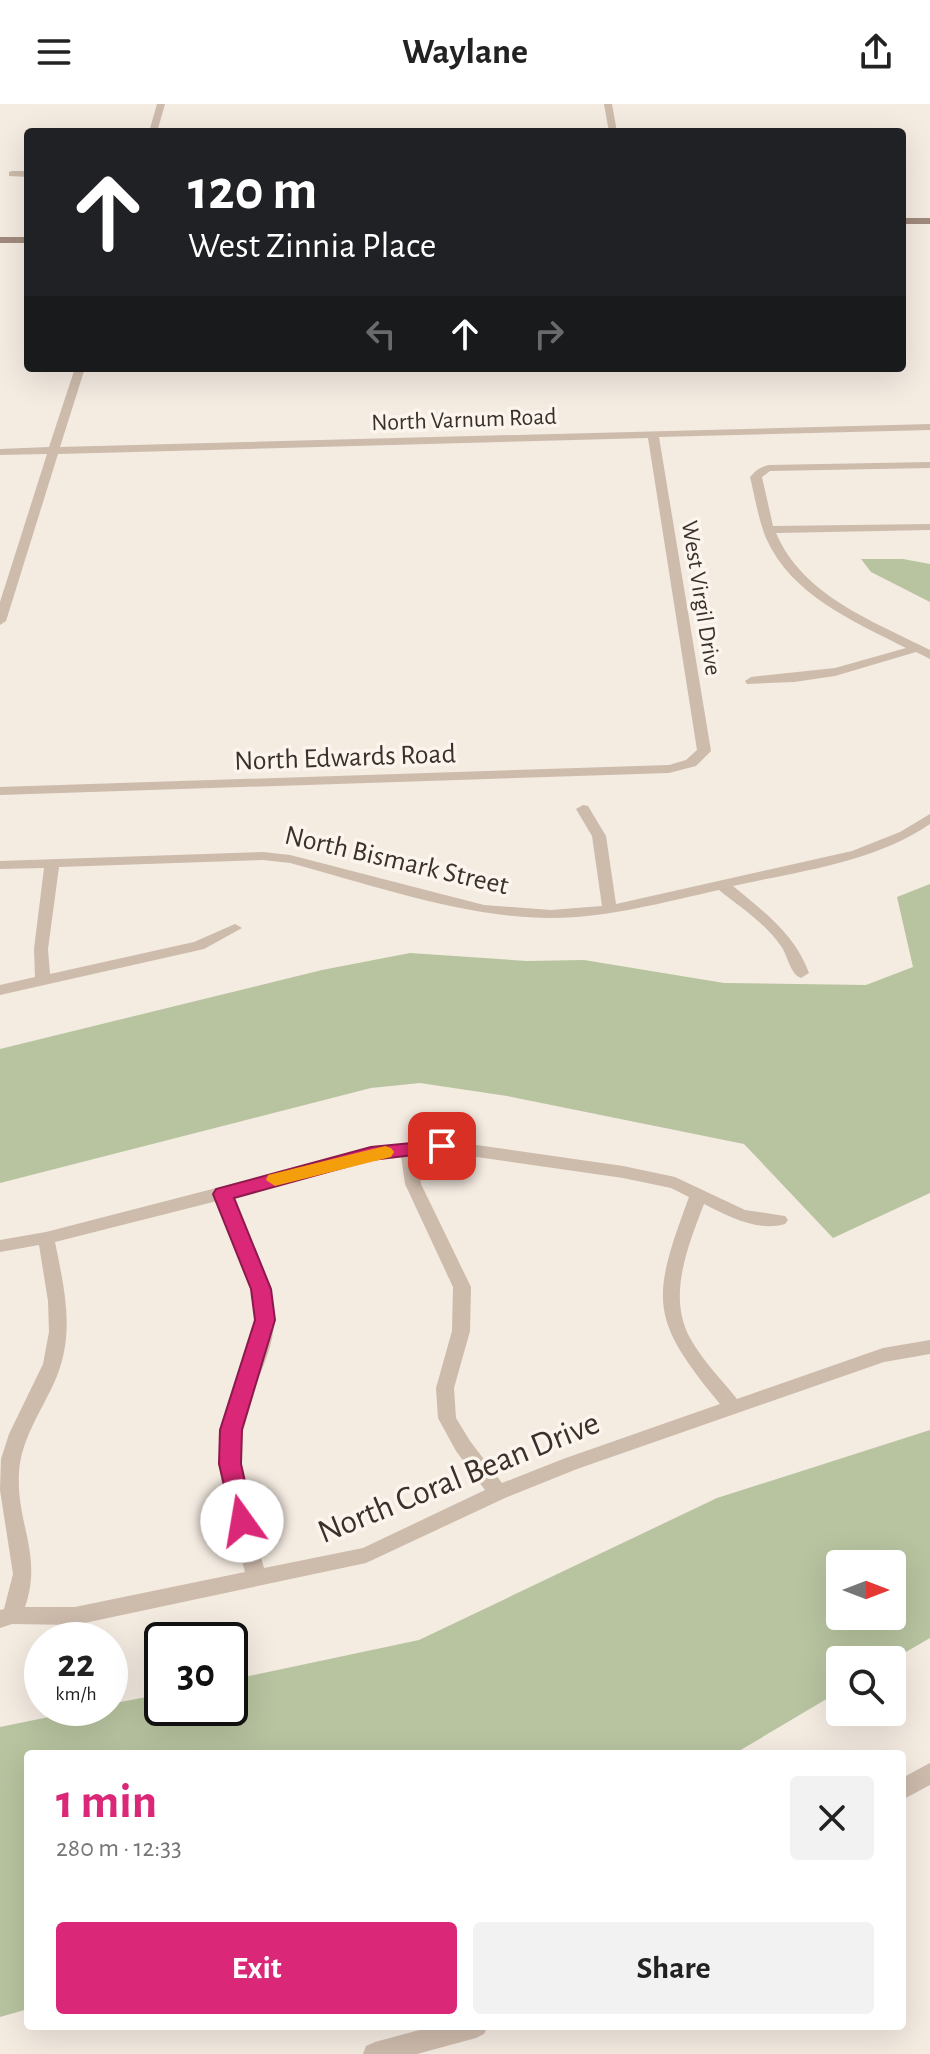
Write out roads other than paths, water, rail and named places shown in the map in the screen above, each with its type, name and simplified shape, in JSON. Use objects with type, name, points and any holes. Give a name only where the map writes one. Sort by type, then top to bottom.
[{"type":"street","points":[[154,128],[161,104]]},
{"type":"street","points":[[608,104],[612,128]]},
{"type":"street","points":[[12,174],[24,174]]},
{"type":"street","points":[[906,221],[930,221]]},
{"type":"street","points":[[0,240],[24,240]]},
{"type":"street","points":[[0,621],[79,372]]},
{"type":"street","name":"North Varnum Road","points":[[0,452],[930,427]]},
{"type":"street","name":"West Virgil Drive","points":[[653,434],[704,751],[691,763]]},
{"type":"street","points":[[930,465],[761,471],[756,477],[769,530],[781,554],[808,585],[829,601],[930,655]]},
{"type":"street","points":[[769,530],[930,527]]},
{"type":"street","points":[[751,681],[826,675],[872,664],[916,648]]},
{"type":"street","name":"North Edwards Road","points":[[0,791],[669,769],[691,763]]},
{"type":"street","points":[[583,809],[599,836],[610,910]]},
{"type":"street","name":"North Bismark Street","points":[[0,865],[263,856],[290,859],[484,909],[551,914],[610,910],[825,862],[879,847],[905,835],[930,818]]},
{"type":"street","points":[[43,980],[41,949],[52,863]]},
{"type":"street","points":[[721,884],[788,943],[798,959],[801,973]]},
{"type":"street","points":[[0,990],[199,946],[235,928]]},
{"type":"street","points":[[0,1246],[46,1238],[371,1154],[442,1146],[623,1172],[675,1183],[742,1216],[779,1220]]},
{"type":"street","points":[[408,1149],[413,1184],[462,1287],[461,1331],[445,1388],[447,1418],[463,1446],[498,1493]]},
{"type":"street","points":[[223,1194],[261,1289],[265,1320],[231,1430],[230,1464],[256,1577]]},
{"type":"street","points":[[699,1194],[680,1246],[671,1309],[677,1332],[733,1407]]},
{"type":"street","points":[[6,1617],[24,1577],[18,1533],[10,1506],[11,1460],[29,1410],[52,1366],[59,1334],[58,1298],[46,1238]]},
{"type":"street","name":"North Coral Bean Drive","points":[[6,1617],[75,1616],[366,1555],[498,1493],[570,1464],[883,1355],[930,1347]]},
{"type":"street","points":[[906,1788],[930,1773]]},
{"type":"street","points":[[375,2054],[462,2030]]}]
